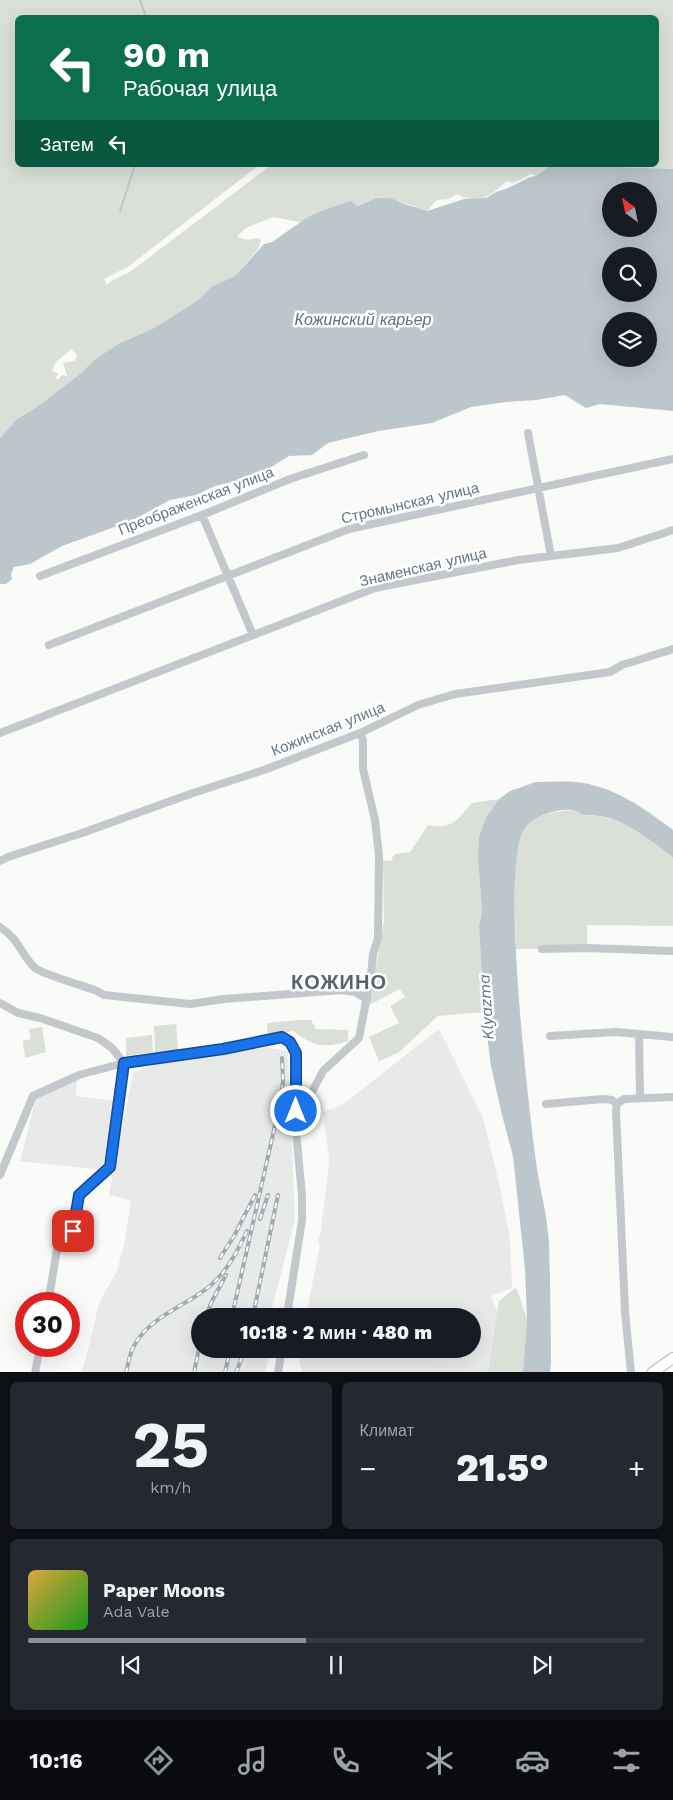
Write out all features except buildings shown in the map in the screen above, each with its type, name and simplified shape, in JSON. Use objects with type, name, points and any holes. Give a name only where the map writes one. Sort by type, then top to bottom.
[{"type":"main road","points":[[652,1372],[673,1358]]},
{"type":"street","points":[[528,433],[551,556]]},
{"type":"street","name":"Преображенская улица","points":[[40,576],[202,515],[290,479],[364,455]]},
{"type":"street","name":"Стромынская улица","points":[[50,645],[349,529],[673,460]]},
{"type":"street","points":[[202,515],[254,635]]},
{"type":"street","name":"Знаменская улица","points":[[0,733],[375,588],[518,560],[618,548],[673,530]]},
{"type":"street","name":"Кожинская улица","points":[[0,861],[264,770],[360,733],[418,706],[455,694],[610,672],[622,665],[673,649]]},
{"type":"street","points":[[296,1130],[323,1070],[359,1038],[373,954],[378,938],[379,856],[376,820],[363,770],[363,740],[360,733]]},
{"type":"street","points":[[0,927],[17,941],[36,968],[104,995],[190,1004],[224,999],[342,990],[355,992],[367,999]]},
{"type":"street","points":[[542,949],[587,948],[673,951]]},
{"type":"street","points":[[0,1003],[18,1013],[40,1018],[98,1038],[112,1048],[124,1063],[110,1167],[79,1195],[73,1231],[58,1243],[50,1292]]},
{"type":"street","points":[[550,1036],[616,1032],[673,1037]]},
{"type":"street","points":[[639,1034],[640,1097]]},
{"type":"street","points":[[0,1175],[34,1096],[79,1075],[124,1063],[223,1049],[282,1037],[290,1042],[296,1053],[296,1130],[302,1196],[302,1220],[288,1308]]},
{"type":"street","points":[[631,1372],[625,1311],[616,1111],[618,1104],[624,1099],[673,1097]]},
{"type":"street","points":[[546,1104],[603,1099],[612,1100],[618,1104]]},
{"type":"street","points":[[35,1372],[38,1357]]},
{"type":"street","points":[[278,1372],[280,1358]]},
{"type":"shaded area","points":[[0,0],[673,0],[673,169],[619,167],[659,167],[659,15],[15,15],[15,167],[256,167],[129,266],[104,279],[107,285],[111,281],[130,272],[268,167],[549,167],[536,176],[531,174],[514,183],[507,181],[496,191],[478,199],[471,199],[457,194],[448,199],[437,200],[427,211],[395,200],[377,198],[358,206],[350,201],[324,210],[300,222],[273,217],[246,228],[237,236],[247,240],[256,238],[261,240],[258,249],[235,276],[211,287],[197,301],[154,328],[118,344],[94,360],[81,373],[37,407],[17,419],[0,438]],"holes":[[[71,349],[77,355],[75,361],[63,363],[67,376],[62,375],[59,379],[55,379],[58,374],[52,371],[56,362]]]},
{"type":"shaded area","points":[[499,799],[486,817],[479,837],[478,858],[482,910],[479,927],[484,1012],[438,1016],[399,1052],[379,1061],[369,1037],[399,1023],[390,1006],[405,997],[400,989],[369,1005],[384,922],[383,860],[391,861],[394,854],[410,852],[428,825],[449,825],[458,819],[472,803]]},
{"type":"shaded area","points":[[574,810],[626,824],[647,837],[673,858],[673,926],[587,925],[587,948],[516,949],[516,868],[520,838],[525,828],[535,819],[561,811]]},
{"type":"shaded area","points":[[311,1020],[316,1029],[348,1030],[348,1041],[332,1045],[319,1045],[293,1031],[268,1035],[267,1023]]},
{"type":"shaded area","points":[[176,1024],[178,1051],[155,1054],[154,1026]]},
{"type":"shaded area","points":[[42,1027],[46,1052],[25,1058],[23,1041],[31,1039],[29,1029]]},
{"type":"shaded area","points":[[439,1029],[483,1118],[510,1238],[512,1288],[491,1296],[498,1313],[489,1369],[487,1372],[303,1372],[299,1358],[481,1358],[481,1308],[308,1308],[320,1244],[318,1243],[328,1174],[329,1158],[323,1112],[342,1105]]},
{"type":"shaded area","points":[[152,1035],[153,1052],[126,1056],[126,1038]]},
{"type":"shaded area","points":[[258,1046],[288,1051],[295,1220],[272,1308],[191,1308],[191,1358],[269,1358],[265,1372],[81,1372],[99,1303],[117,1271],[124,1245],[131,1200],[109,1195],[133,1073],[163,1061]]},
{"type":"shaded area","points":[[77,1078],[76,1096],[116,1101],[108,1163],[103,1170],[20,1161],[36,1098]]},
{"type":"shaded area","points":[[516,1287],[527,1319],[523,1372],[487,1372],[489,1368],[499,1301]]},
{"type":"water","name":"Кожинский карьер","points":[[549,167],[673,169],[673,411],[600,404],[586,408],[565,395],[471,407],[432,423],[378,431],[328,443],[312,455],[289,456],[268,469],[244,479],[215,486],[196,495],[170,500],[131,521],[62,546],[30,564],[14,567],[11,574],[12,579],[6,584],[0,584],[0,438],[17,419],[37,407],[81,373],[94,360],[118,344],[154,328],[197,301],[211,287],[235,276],[264,244],[272,242],[308,217],[350,201],[358,206],[376,198],[391,198],[427,211],[464,199],[486,198],[530,177],[536,176]]},
{"type":"water","name":"Klyazma","points":[[536,782],[589,784],[627,799],[673,830],[673,858],[641,834],[616,820],[595,815],[585,815],[573,810],[561,810],[547,813],[529,823],[525,828],[518,850],[515,887],[515,935],[518,988],[532,1134],[549,1238],[550,1372],[523,1372],[527,1319],[525,1269],[513,1156],[491,1066],[484,1012],[479,927],[482,910],[478,858],[479,837],[486,817],[499,799],[510,791]]},
{"type":"waterway","points":[[140,0],[145,15]]},
{"type":"waterway","points":[[120,211],[134,167]]},
{"type":"railway","points":[[234,1308],[281,1099],[283,1081],[282,1058]]},
{"type":"railway","points":[[220,1258],[234,1236],[255,1195]]},
{"type":"railway","points":[[260,1219],[268,1195]]},
{"type":"railway","points":[[255,1308],[278,1195]]},
{"type":"railway","points":[[126,1372],[131,1353],[138,1339],[167,1313],[211,1285],[232,1260],[247,1231]]},
{"type":"railway","points":[[209,1308],[226,1275]]},
{"type":"railway","points":[[194,1372],[197,1358]]},
{"type":"railway","points":[[225,1372],[228,1358]]},
{"type":"railway","points":[[236,1372],[242,1358]]},
{"type":"district","name":"КОЖИНО","points":[[339,982]]},
{"type":"route","points":[[73,1231],[79,1195],[110,1167],[124,1063],[223,1049],[282,1037],[290,1042],[296,1053],[296,1111]]}]
